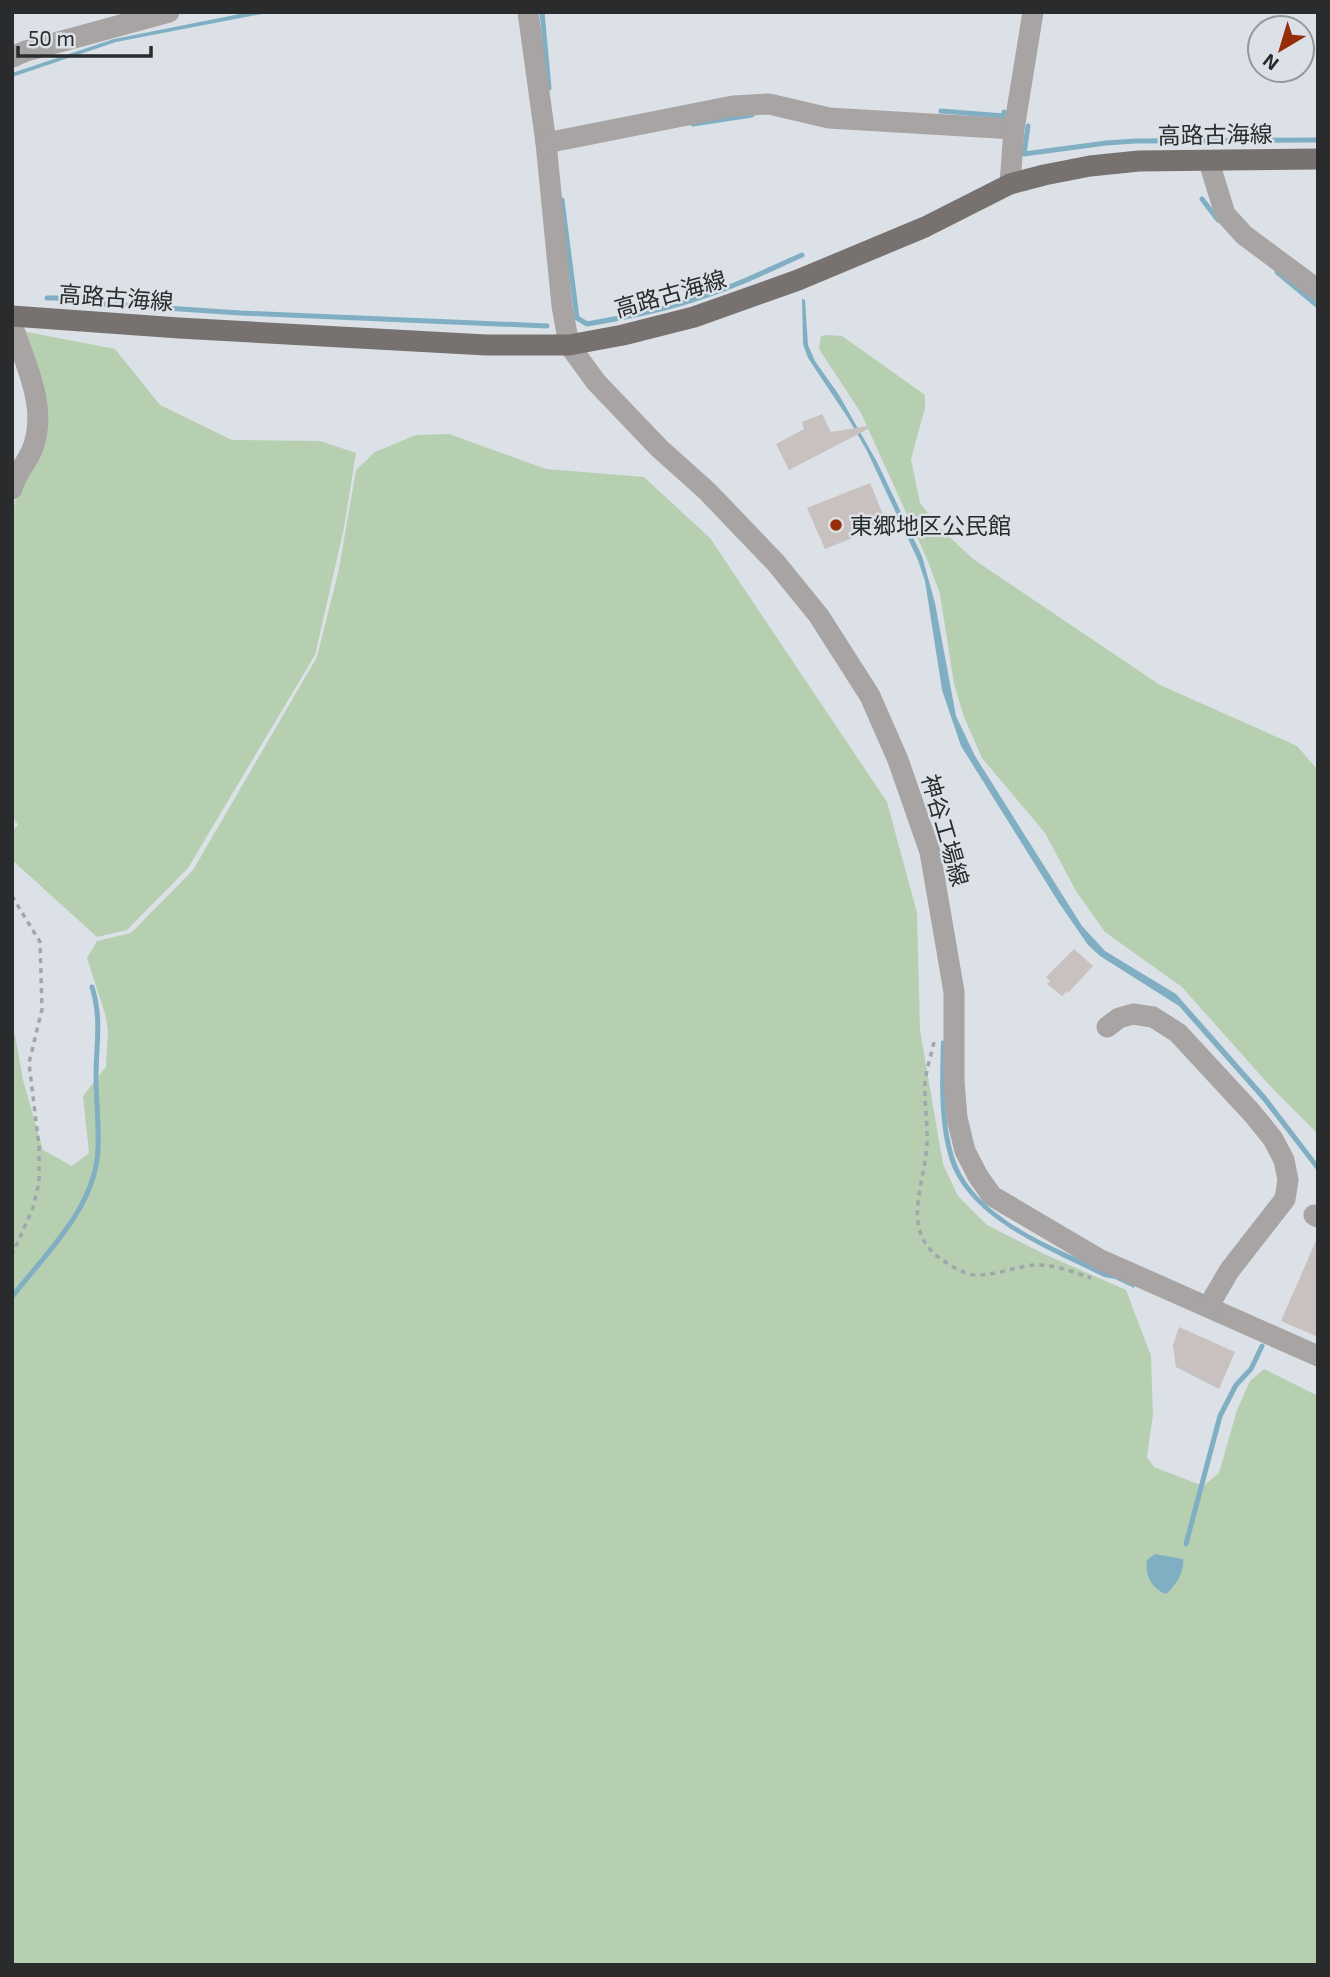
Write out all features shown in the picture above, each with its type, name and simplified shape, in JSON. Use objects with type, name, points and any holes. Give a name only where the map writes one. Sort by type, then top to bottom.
[{"type":"main road","name":"高路古海線","points":[[12,316],[472,344],[569,345],[694,317],[798,280],[925,227],[1010,184],[1090,166],[1139,162],[1318,159]]},
{"type":"street","points":[[12,57],[169,12]]},
{"type":"street","points":[[528,12],[546,143],[562,306],[569,345]]},
{"type":"street","points":[[1010,184],[1014,129],[1034,12]]},
{"type":"street","points":[[546,143],[733,106],[769,104],[829,118],[1014,129]]},
{"type":"street","points":[[1209,162],[1224,214],[1244,235],[1318,290]]},
{"type":"street","points":[[12,324],[19,365],[37,401],[39,423],[32,450],[12,489]]},
{"type":"street","name":"神谷工場線","points":[[569,345],[596,382],[776,563],[819,615],[870,696],[898,760],[930,852],[954,992],[954,1081],[957,1118],[965,1152],[992,1196],[1099,1259],[1318,1356]]},
{"type":"street","points":[[1107,1027],[1119,1018],[1133,1014],[1153,1017],[1178,1033],[1252,1113],[1273,1139],[1284,1160],[1288,1180],[1284,1199],[1229,1271],[1208,1307]]},
{"type":"path","points":[[12,896],[40,942],[42,1009],[29,1063],[39,1146],[39,1182],[33,1208],[12,1255]]},
{"type":"green space","points":[[22,331],[115,349],[160,405],[232,440],[320,441],[356,453],[344,528],[315,655],[188,868],[127,930],[97,937],[12,860],[12,831],[18,825],[12,816],[12,519],[18,485],[42,444]]},
{"type":"green space","points":[[821,336],[842,336],[925,395],[925,408],[911,459],[920,503],[939,527],[973,559],[1160,685],[1297,746],[1318,770],[1318,1134],[1271,1087],[1182,987],[1105,932],[1076,891],[1045,833],[982,758],[964,717],[954,684],[940,594],[861,413],[819,349]]},
{"type":"green space","points":[[449,434],[546,469],[644,477],[710,538],[887,802],[917,913],[920,1030],[943,1164],[958,1196],[987,1225],[1044,1254],[1126,1290],[1151,1356],[1153,1414],[1147,1457],[1154,1467],[1203,1486],[1219,1473],[1237,1410],[1250,1381],[1264,1369],[1318,1396],[1318,1965],[12,1965],[12,1033],[15,1035],[23,1080],[43,1150],[72,1166],[89,1153],[83,1096],[106,1067],[106,1017],[87,958],[97,941],[131,933],[193,870],[317,657],[339,569],[356,470],[375,452],[416,435]]},
{"type":"water","points":[[250,12],[272,12],[116,42],[12,77],[12,73],[114,39]]},
{"type":"water","points":[[802,299],[805,300],[808,345],[815,361],[839,395],[877,462],[922,556],[935,603],[956,716],[975,756],[1082,926],[1105,951],[1176,994],[1266,1096],[1318,1164],[1318,1172],[1263,1101],[1179,1006],[1100,956],[1088,945],[961,746],[942,690],[925,581],[918,560],[867,451],[808,358],[803,344]]},
{"type":"water","points":[[945,1040],[948,1125],[953,1153],[964,1178],[981,1200],[1003,1218],[1056,1248],[1135,1284],[1134,1288],[1104,1277],[1012,1229],[990,1214],[957,1177],[948,1154],[941,1112],[941,1041]]},
{"type":"water","points":[[1155,1554],[1183,1559],[1179,1578],[1166,1594],[1153,1585],[1148,1576],[1147,1560]]},
{"type":"building","points":[[822,414],[831,432],[867,426],[868,429],[789,470],[776,444],[804,429],[802,422]]},
{"type":"building","points":[[870,483],[887,524],[825,549],[807,508]]},
{"type":"building","points":[[1074,949],[1093,966],[1062,996],[1047,984],[1050,981],[1046,977]]},
{"type":"building","points":[[1318,1236],[1318,1337],[1281,1321]]},
{"type":"building","points":[[1179,1327],[1235,1352],[1219,1389],[1176,1367],[1173,1345]]},
{"type":"waterway","points":[[542,12],[549,88]]},
{"type":"waterway","points":[[941,111],[1004,116],[1004,112]]},
{"type":"waterway","points":[[693,124],[752,115]]},
{"type":"waterway","points":[[1028,126],[1024,154],[1136,141],[1318,140]]},
{"type":"waterway","points":[[1202,199],[1218,220]]},
{"type":"waterway","points":[[562,200],[577,318],[587,324],[653,311],[706,296],[802,255]]},
{"type":"waterway","points":[[1277,272],[1318,306]]},
{"type":"waterway","points":[[47,298],[240,313],[547,326]]},
{"type":"waterway","points":[[12,1297],[68,1227],[80,1208],[96,1168],[98,1021],[92,987]]},
{"type":"waterway","points":[[1186,1544],[1220,1416],[1236,1385],[1251,1369],[1262,1346]]},
{"type":"place","name":"東郷地区公民館","points":[[836,525]]}]
